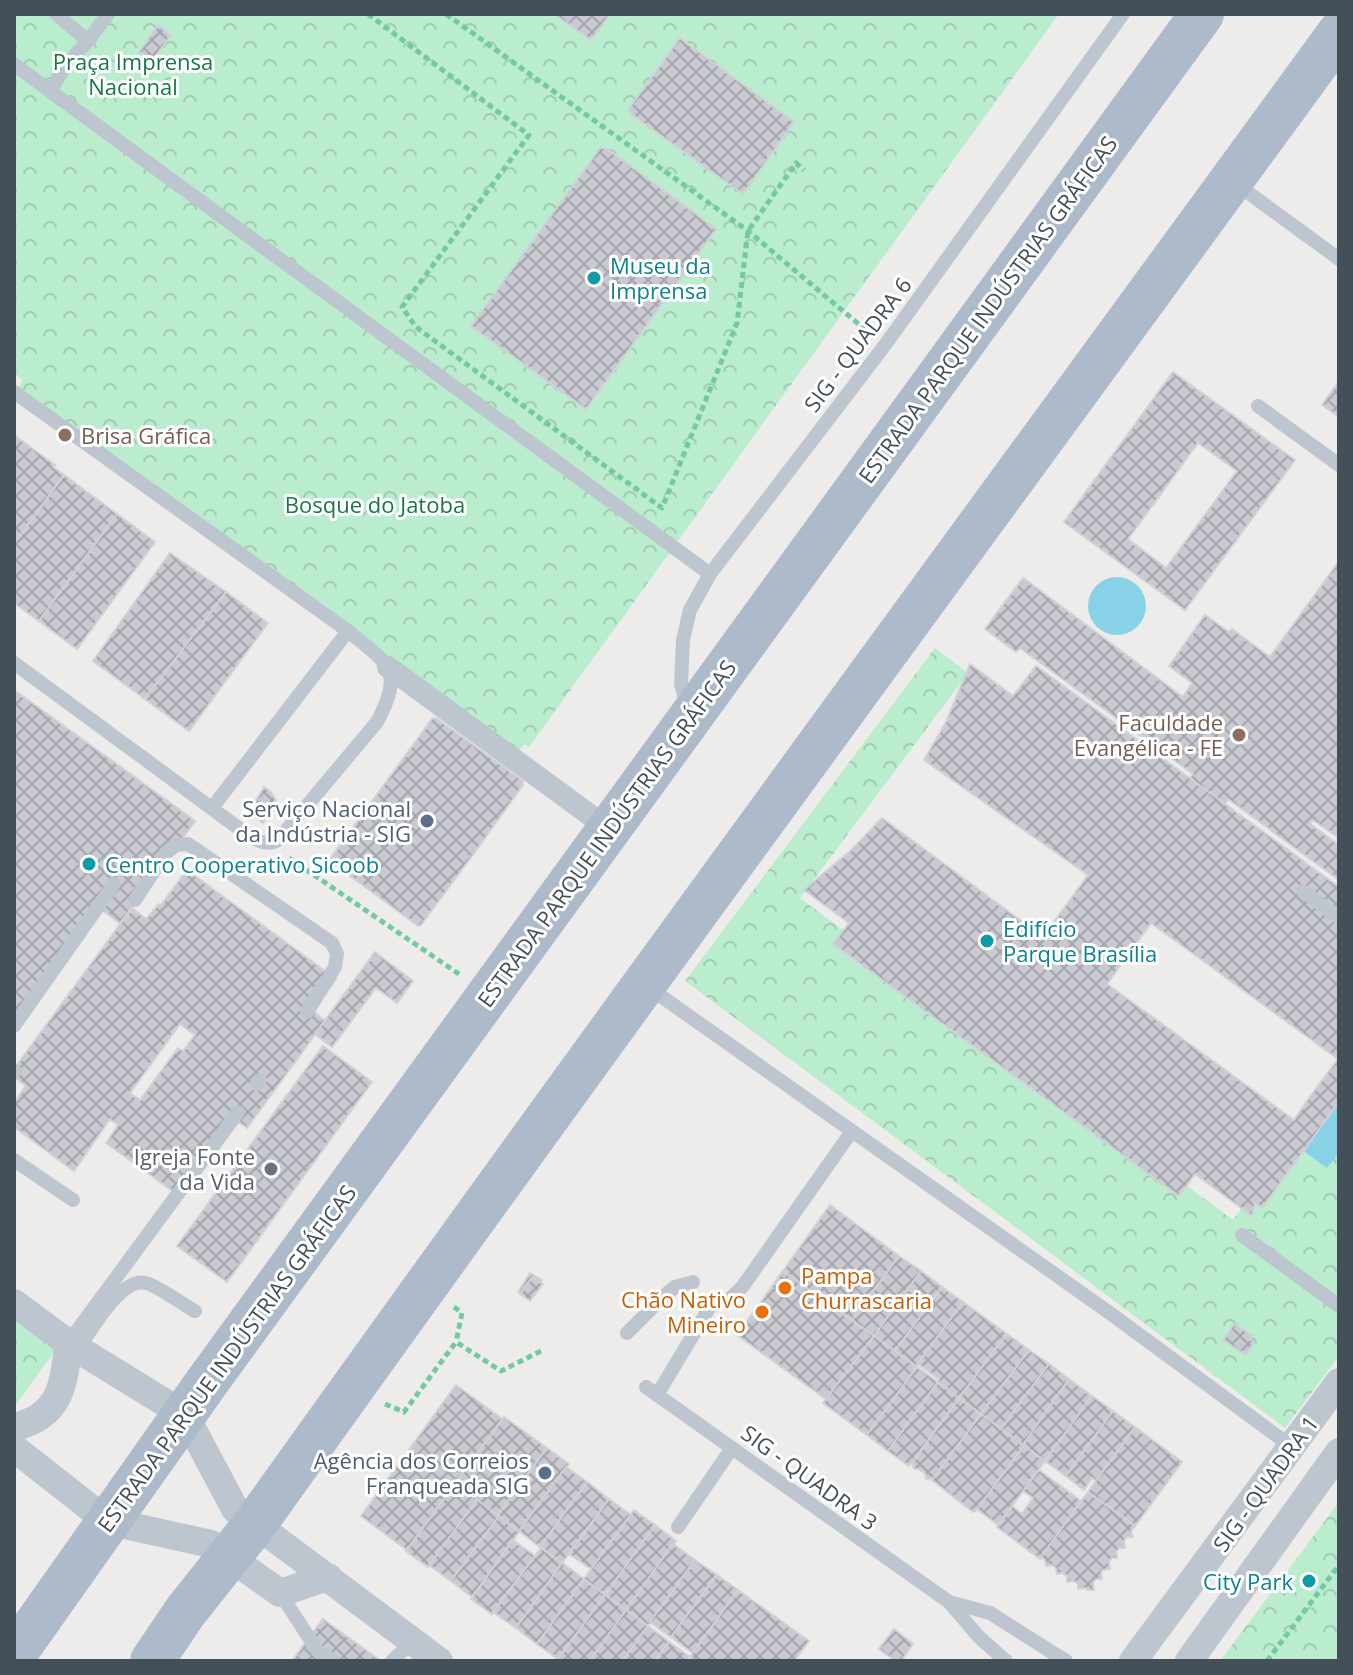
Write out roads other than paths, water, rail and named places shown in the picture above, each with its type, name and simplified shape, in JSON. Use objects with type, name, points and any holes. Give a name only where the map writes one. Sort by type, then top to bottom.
[{"type":"main road","name":"ESTRADA PARQUE INDÚSTRIAS GRÁFICAS","points":[[14,1655],[383,1139],[1202,14]]},
{"type":"main road","points":[[152,1661],[185,1612],[229,1557],[245,1516],[356,1383],[719,880],[1339,33]]},
{"type":"street","points":[[388,667],[609,829]]},
{"type":"street","points":[[14,1303],[73,1346],[185,1415],[245,1516],[439,1661]]},
{"type":"street","points":[[14,1427],[39,1419],[54,1404],[73,1346]]},
{"type":"street","name":"SIG - QUADRA 1","points":[[1133,1661],[1339,1382]]},
{"type":"street","points":[[14,1448],[107,1521],[211,1544],[280,1593],[328,1577]]},
{"type":"street","name":"SIG - QUADRA 1","points":[[1189,1661],[1339,1452]]},
{"type":"lane","points":[[56,14],[88,41]]},
{"type":"lane","points":[[50,91],[66,65],[108,14]]},
{"type":"lane","name":"SIG - QUADRA 6","points":[[691,718],[681,684],[683,640],[690,610],[710,574],[885,345],[1123,14]]},
{"type":"lane","points":[[14,64],[710,574]]},
{"type":"lane","points":[[1231,181],[1339,259]]},
{"type":"lane","points":[[14,392],[348,631],[388,667],[392,680],[390,693],[377,722],[279,839],[268,843],[248,835],[14,663]]},
{"type":"lane","points":[[1258,406],[1339,465]]},
{"type":"lane","points":[[212,808],[348,631]]},
{"type":"lane","points":[[135,900],[166,853],[176,845],[188,844],[332,943],[337,954],[335,967],[307,1012]]},
{"type":"lane","points":[[14,1026],[114,884]]},
{"type":"lane","points":[[1303,891],[1339,918]]},
{"type":"lane","points":[[645,984],[1107,1311],[1292,1447]]},
{"type":"lane","points":[[73,1346],[238,1112]]},
{"type":"lane","name":"SIG - QUADRA 3","points":[[852,1131],[743,1286],[728,1301],[713,1302],[652,1391],[949,1602],[979,1637],[1006,1661]]},
{"type":"lane","points":[[14,1160],[73,1200]]},
{"type":"lane","points":[[1242,1235],[1339,1306]]},
{"type":"lane","points":[[73,1346],[116,1296],[131,1284],[145,1282],[195,1311]]},
{"type":"lane","points":[[627,1333],[675,1287],[693,1282]]},
{"type":"lane","points":[[678,1527],[732,1448]]},
{"type":"lane","points":[[280,1593],[317,1650],[333,1661]]},
{"type":"lane","name":"SIG - QUADRA 3","points":[[949,1602],[990,1613],[1066,1661]]},
{"type":"lane","points":[[392,1661],[413,1641]]},
{"type":"water","points":[[1117,577],[1128,579],[1137,586],[1144,595],[1144,617],[1137,626],[1128,633],[1117,635],[1106,633],[1097,626],[1090,617],[1088,606],[1090,595],[1097,586],[1106,579]]},
{"type":"water","points":[[1339,1084],[1339,1153],[1327,1168],[1294,1144]]},
{"type":"place","name":"Museu da Imprensa","points":[[594,278]]},
{"type":"place","name":"Brisa Gráfica","points":[[65,435]]},
{"type":"place","name":"Faculdade Evangélica - FE","points":[[1239,735]]},
{"type":"place","name":"Serviço Nacional da Indústria - SIG","points":[[427,821]]},
{"type":"place","name":"Centro Cooperativo Sicoob","points":[[89,864]]},
{"type":"place","name":"Edifício Parque Brasília","points":[[987,941]]},
{"type":"place","name":"Igreja Fonte da Vida","points":[[271,1169]]},
{"type":"place","name":"Pampa Churrascaria","points":[[785,1288]]},
{"type":"place","name":"Chão Nativo Mineiro","points":[[762,1312]]},
{"type":"place","name":"Agência dos Correios Franqueada SIG","points":[[545,1473]]},
{"type":"place","name":"City Park","points":[[1309,1581]]},
{"type":"park label","name":"Praça Imprensa Nacional","points":[[133,74]]},
{"type":"park label","name":"Bosque do Jatoba","points":[[375,504]]}]
